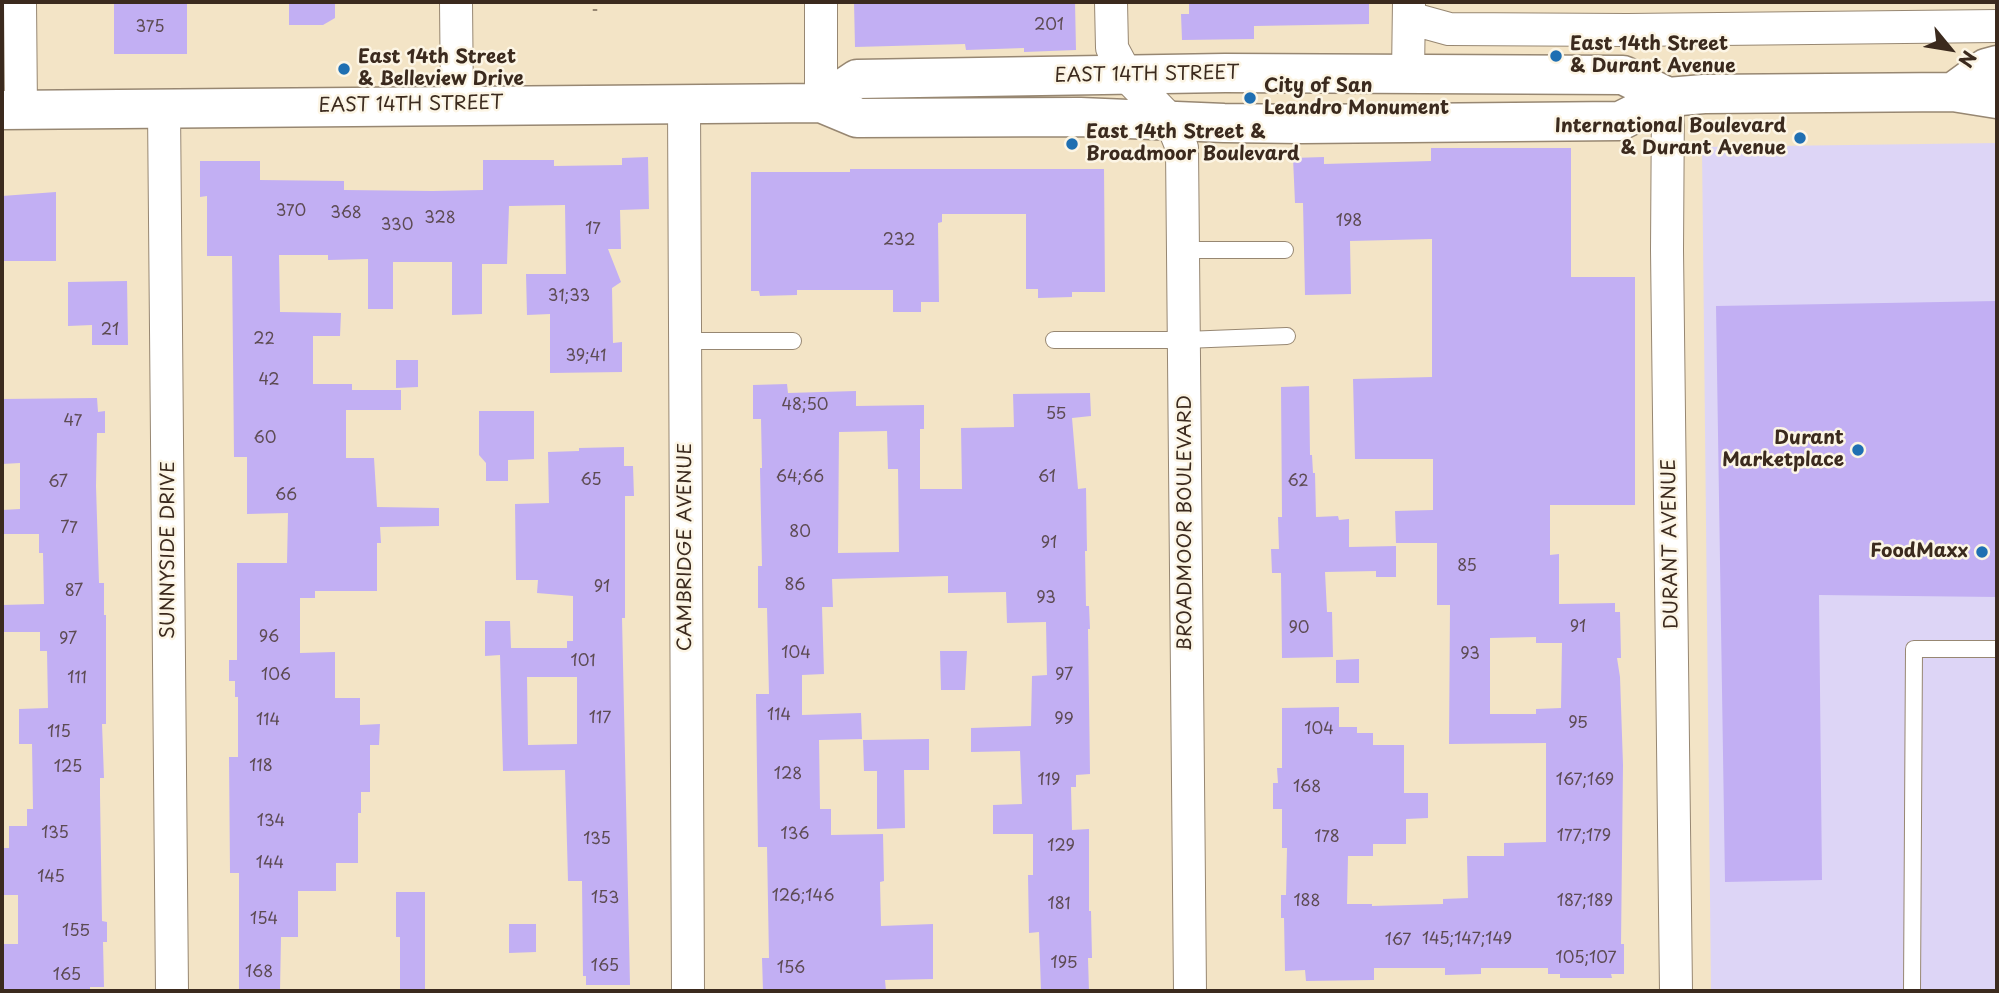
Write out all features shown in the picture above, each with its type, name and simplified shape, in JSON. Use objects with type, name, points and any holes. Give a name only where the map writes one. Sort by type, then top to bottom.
[{"type":"main road","points":[[1954,92],[1986,68],[1997,65]]},
{"type":"main road","name":"EAST 14TH STREET","points":[[821,103],[857,79],[1408,74],[1623,75],[1668,97]]},
{"type":"main road","points":[[1668,97],[1704,94],[1954,92],[1997,99]]},
{"type":"main road","name":"EAST 14TH STREET","points":[[11,110],[821,103],[857,118],[1080,117],[1302,124],[1620,121],[1668,97]]},
{"type":"street","points":[[11,110],[20,2]]},
{"type":"street","points":[[456,2],[457,105]]},
{"type":"street","points":[[821,2],[821,103]]},
{"type":"street","name":"BROADMOOR BOULEVARD","points":[[1111,2],[1112,48],[1127,76],[1171,121],[1182,148],[1190,991]]},
{"type":"street","points":[[1408,74],[1409,10],[1449,29],[1997,26]]},
{"type":"street","name":"DURANT AVENUE","points":[[1668,97],[1667,250],[1676,991]]},
{"type":"street","name":"CAMBRIDGE AVENUE","points":[[684,103],[688,991]]},
{"type":"street","name":"SUNNYSIDE DRIVE","points":[[164,109],[172,991]]},
{"type":"lane","points":[[1183,250],[1286,250]]},
{"type":"lane","points":[[1054,340],[1185,340],[1287,336]]},
{"type":"lane","points":[[685,341],[793,341]]},
{"type":"lane","points":[[1912,991],[1914,649],[1997,649]]},
{"type":"path","points":[[595,2],[595,12]]},
{"type":"shaded area","name":"Durant Marketplace","points":[[1997,143],[1997,991],[1711,991],[1702,147]]},
{"type":"building","points":[[114,2],[187,2],[187,54],[114,54]]},
{"type":"building","points":[[289,2],[335,2],[335,18],[323,25],[289,25]]},
{"type":"building","points":[[854,2],[1075,2],[1076,50],[966,50],[965,44],[855,47]]},
{"type":"building","points":[[1189,2],[1369,2],[1369,24],[1254,26],[1254,39],[1182,40],[1181,14],[1189,14]]},
{"type":"building","points":[[1431,148],[1571,148],[1571,277],[1635,277],[1635,505],[1550,505],[1550,555],[1559,554],[1559,604],[1615,603],[1615,612],[1620,612],[1621,658],[1617,658],[1623,765],[1621,944],[1624,944],[1624,974],[1611,974],[1612,978],[1560,978],[1560,974],[1548,974],[1548,968],[1481,968],[1481,974],[1445,975],[1445,968],[1374,968],[1374,980],[1306,981],[1305,970],[1285,971],[1281,895],[1286,895],[1287,848],[1282,848],[1282,809],[1273,809],[1273,783],[1278,783],[1277,768],[1282,768],[1282,708],[1339,707],[1339,727],[1357,727],[1357,733],[1373,733],[1373,745],[1404,745],[1404,793],[1428,793],[1428,818],[1406,819],[1406,844],[1373,844],[1373,856],[1348,856],[1347,904],[1443,904],[1443,899],[1468,898],[1467,856],[1504,856],[1504,843],[1546,842],[1546,743],[1449,744],[1450,605],[1437,605],[1437,543],[1396,543],[1395,511],[1433,510],[1433,459],[1355,459],[1353,379],[1432,377],[1432,239],[1350,241],[1351,294],[1305,295],[1303,203],[1295,203],[1293,158],[1324,157],[1324,164],[1431,161]],"holes":[[[1536,637],[1536,643],[1562,643],[1561,708],[1536,709],[1536,714],[1490,714],[1490,638]]]},
{"type":"building","points":[[648,157],[649,209],[620,210],[621,249],[608,249],[621,282],[612,288],[613,343],[622,342],[622,372],[550,373],[550,314],[527,315],[526,274],[566,274],[565,205],[509,206],[507,264],[482,264],[482,314],[452,315],[452,262],[393,262],[393,309],[368,309],[368,259],[328,260],[328,255],[279,255],[280,312],[341,313],[340,336],[313,336],[313,384],[352,384],[352,390],[401,390],[401,410],[346,410],[346,458],[374,458],[377,507],[439,508],[439,526],[380,527],[381,543],[377,543],[377,591],[315,591],[315,598],[300,598],[300,653],[335,652],[335,698],[360,698],[360,725],[380,724],[379,745],[370,745],[370,792],[361,792],[361,813],[358,813],[358,863],[336,863],[336,891],[298,891],[298,937],[281,937],[280,991],[239,991],[239,873],[230,873],[229,757],[238,757],[238,697],[235,697],[235,681],[229,681],[229,660],[237,660],[237,563],[287,563],[288,513],[247,514],[247,457],[234,457],[232,256],[207,256],[207,196],[200,197],[200,161],[260,161],[260,180],[344,181],[344,190],[433,191],[483,190],[483,160],[554,160],[554,166],[622,165],[622,158]]},
{"type":"building","points":[[850,169],[1104,169],[1105,292],[1072,292],[1072,297],[1038,298],[1038,289],[1026,289],[1026,214],[942,214],[942,222],[938,223],[939,302],[921,302],[921,312],[893,312],[893,290],[797,290],[797,295],[760,296],[759,291],[751,291],[751,172],[850,172]]},
{"type":"building","points":[[56,192],[56,261],[2,261],[2,196]]},
{"type":"building","points":[[127,281],[128,345],[92,345],[92,325],[68,326],[68,282]]},
{"type":"building","name":"Durant Marketplace","points":[[1997,301],[1997,597],[1819,595],[1822,880],[1725,882],[1716,306]]},
{"type":"building","points":[[396,360],[418,360],[418,387],[396,388]]},
{"type":"building","points":[[787,384],[788,393],[856,391],[856,406],[924,405],[924,429],[920,429],[920,489],[962,489],[961,428],[1014,427],[1013,394],[1090,393],[1091,416],[1072,418],[1078,489],[1086,488],[1090,774],[1076,775],[1076,787],[1071,787],[1072,830],[1089,829],[1092,958],[1088,958],[1089,991],[1041,991],[1039,932],[1029,933],[1028,875],[1033,875],[1033,834],[993,834],[993,805],[1022,804],[1020,751],[971,752],[971,728],[1031,726],[1032,676],[1047,675],[1046,622],[1007,623],[1006,592],[948,593],[948,576],[832,579],[833,607],[822,607],[824,674],[802,675],[802,715],[861,713],[862,739],[819,740],[820,809],[831,809],[831,835],[883,834],[881,926],[933,924],[933,979],[885,980],[886,991],[763,991],[762,958],[769,958],[767,847],[758,847],[756,694],[769,694],[767,608],[758,608],[758,566],[762,566],[761,419],[753,419],[753,385]],"holes":[[[887,431],[888,469],[898,469],[899,552],[838,553],[839,432]]]},
{"type":"building","points":[[1309,386],[1310,455],[1315,473],[1316,517],[1338,516],[1339,520],[1349,519],[1349,547],[1396,546],[1396,577],[1376,577],[1376,571],[1325,572],[1327,612],[1332,612],[1333,657],[1282,658],[1281,573],[1272,573],[1271,549],[1279,549],[1278,517],[1282,517],[1281,387]]},
{"type":"building","points":[[97,398],[98,412],[105,411],[105,433],[97,433],[96,486],[99,583],[104,583],[106,615],[106,724],[102,724],[104,778],[100,778],[102,921],[107,922],[107,942],[103,942],[104,987],[90,987],[90,991],[2,989],[2,944],[18,944],[18,895],[2,895],[2,848],[9,848],[9,826],[27,826],[27,809],[33,809],[32,744],[19,744],[19,709],[48,708],[47,651],[40,651],[40,632],[2,632],[2,605],[44,604],[43,553],[39,553],[39,534],[2,534],[2,510],[20,509],[20,463],[2,464],[2,399]]},
{"type":"building","points":[[479,411],[534,411],[534,459],[508,460],[508,481],[486,481],[486,463],[479,455]]},
{"type":"building","points":[[624,447],[624,466],[633,466],[634,496],[625,496],[625,618],[622,618],[630,985],[586,985],[586,976],[583,976],[582,881],[568,881],[565,770],[503,771],[500,655],[485,656],[485,621],[510,621],[511,648],[567,648],[567,641],[573,641],[573,596],[537,593],[538,580],[516,580],[515,504],[549,503],[548,452],[579,451],[579,448]],"holes":[[[527,677],[577,677],[577,744],[528,745]]]},
{"type":"building","points":[[940,651],[967,651],[965,690],[941,690]]},
{"type":"building","points":[[1359,659],[1359,683],[1336,683],[1336,660]]},
{"type":"building","points":[[929,739],[929,770],[904,770],[905,828],[877,829],[877,771],[864,771],[863,740]]},
{"type":"building","points":[[396,892],[425,892],[425,991],[400,991],[400,937],[396,937]]},
{"type":"building","points":[[509,924],[536,924],[536,952],[509,953]]},
{"type":"place","name":"East 14th Street & Durant Avenue","points":[[1556,56]]},
{"type":"place","name":"East 14th Street & Belleview Drive","points":[[344,69]]},
{"type":"place","name":"City of San Leandro Monument","points":[[1250,98]]},
{"type":"place","name":"International Boulevard & Durant Avenue","points":[[1800,138]]},
{"type":"place","name":"East 14th Street & Broadmoor Boulevard","points":[[1072,144]]},
{"type":"place","name":"Durant Marketplace","points":[[1858,450]]},
{"type":"place","name":"FoodMaxx","points":[[1982,552]]}]
